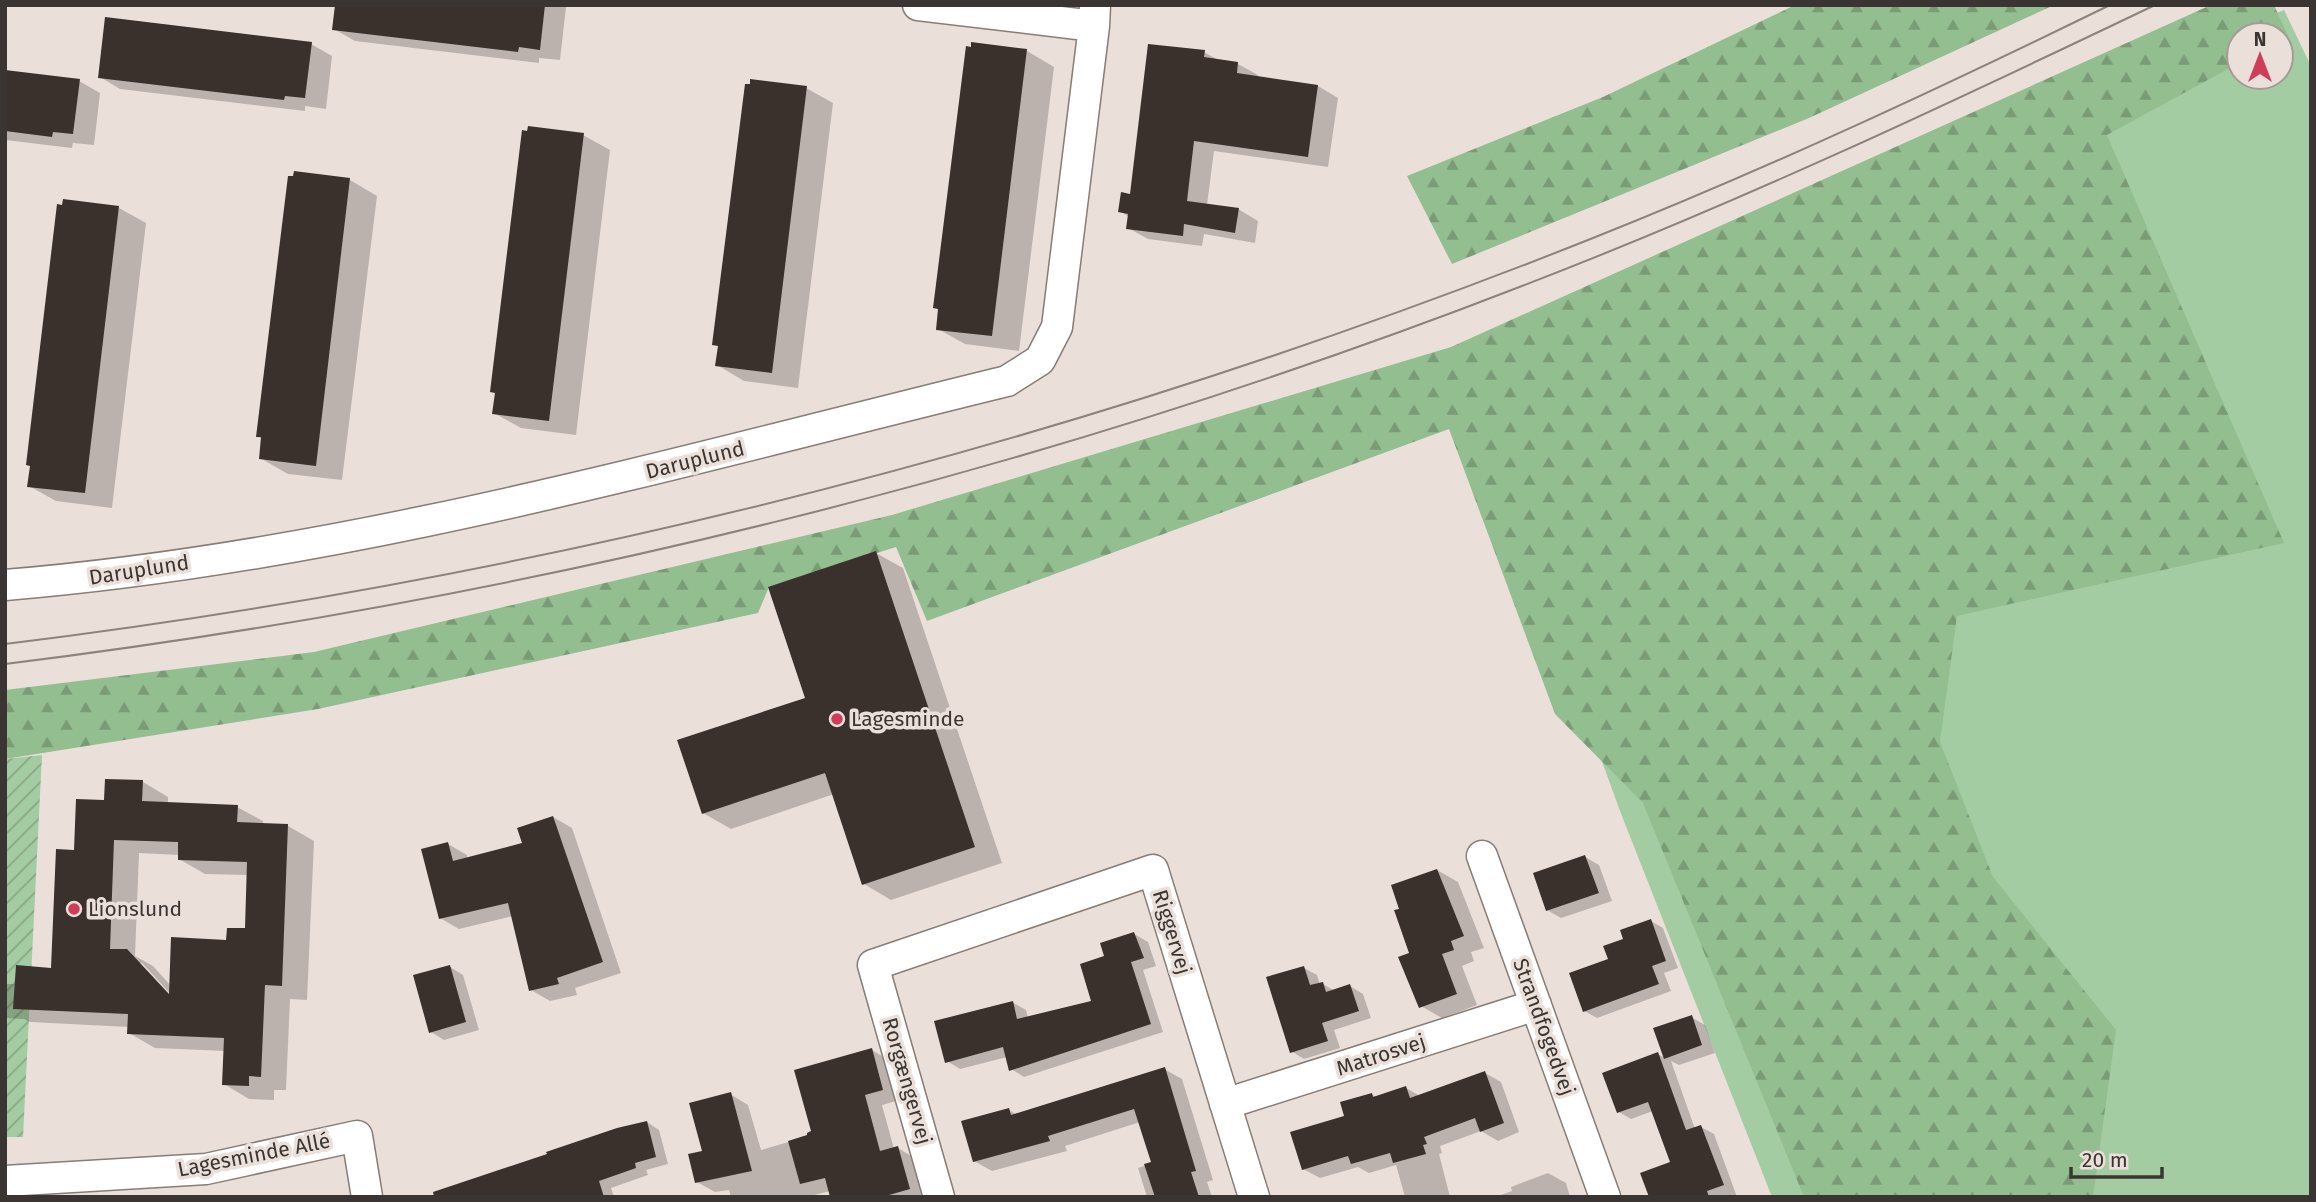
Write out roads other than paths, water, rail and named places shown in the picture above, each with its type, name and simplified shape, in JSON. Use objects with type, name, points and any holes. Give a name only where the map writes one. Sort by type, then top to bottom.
[{"type":"street","name":"Daruplund","points":[[5,585],[91,578],[283,547],[544,496],[1007,382],[1040,360],[1057,327],[1095,16],[918,5]]},
{"type":"street","name":"Strandfogedvej","points":[[1482,856],[1605,1197]]},
{"type":"street","name":"Riggervej","points":[[873,965],[1153,870],[1254,1197]]},
{"type":"street","name":"Rorgængervej","points":[[873,965],[939,1197]]},
{"type":"street","name":"Matrosvej","points":[[1225,1104],[1536,1005]]},
{"type":"street","name":"Lagesminde Allé","points":[[5,1181],[206,1169],[357,1136],[367,1197]]},
{"type":"tram line","points":[[5,644],[209,616],[411,581],[613,540],[812,492],[1011,438],[1207,378],[1401,311],[1593,238],[1854,126],[2110,5]]},
{"type":"tram line","points":[[5,664],[199,637],[392,605],[584,566],[775,522],[965,472],[1152,416],[1338,354],[1603,254],[1841,152],[2155,5]]},
{"type":"place","name":"Lagesminde","points":[[837,719]]},
{"type":"place","name":"Lionslund","points":[[74,909]]}]
